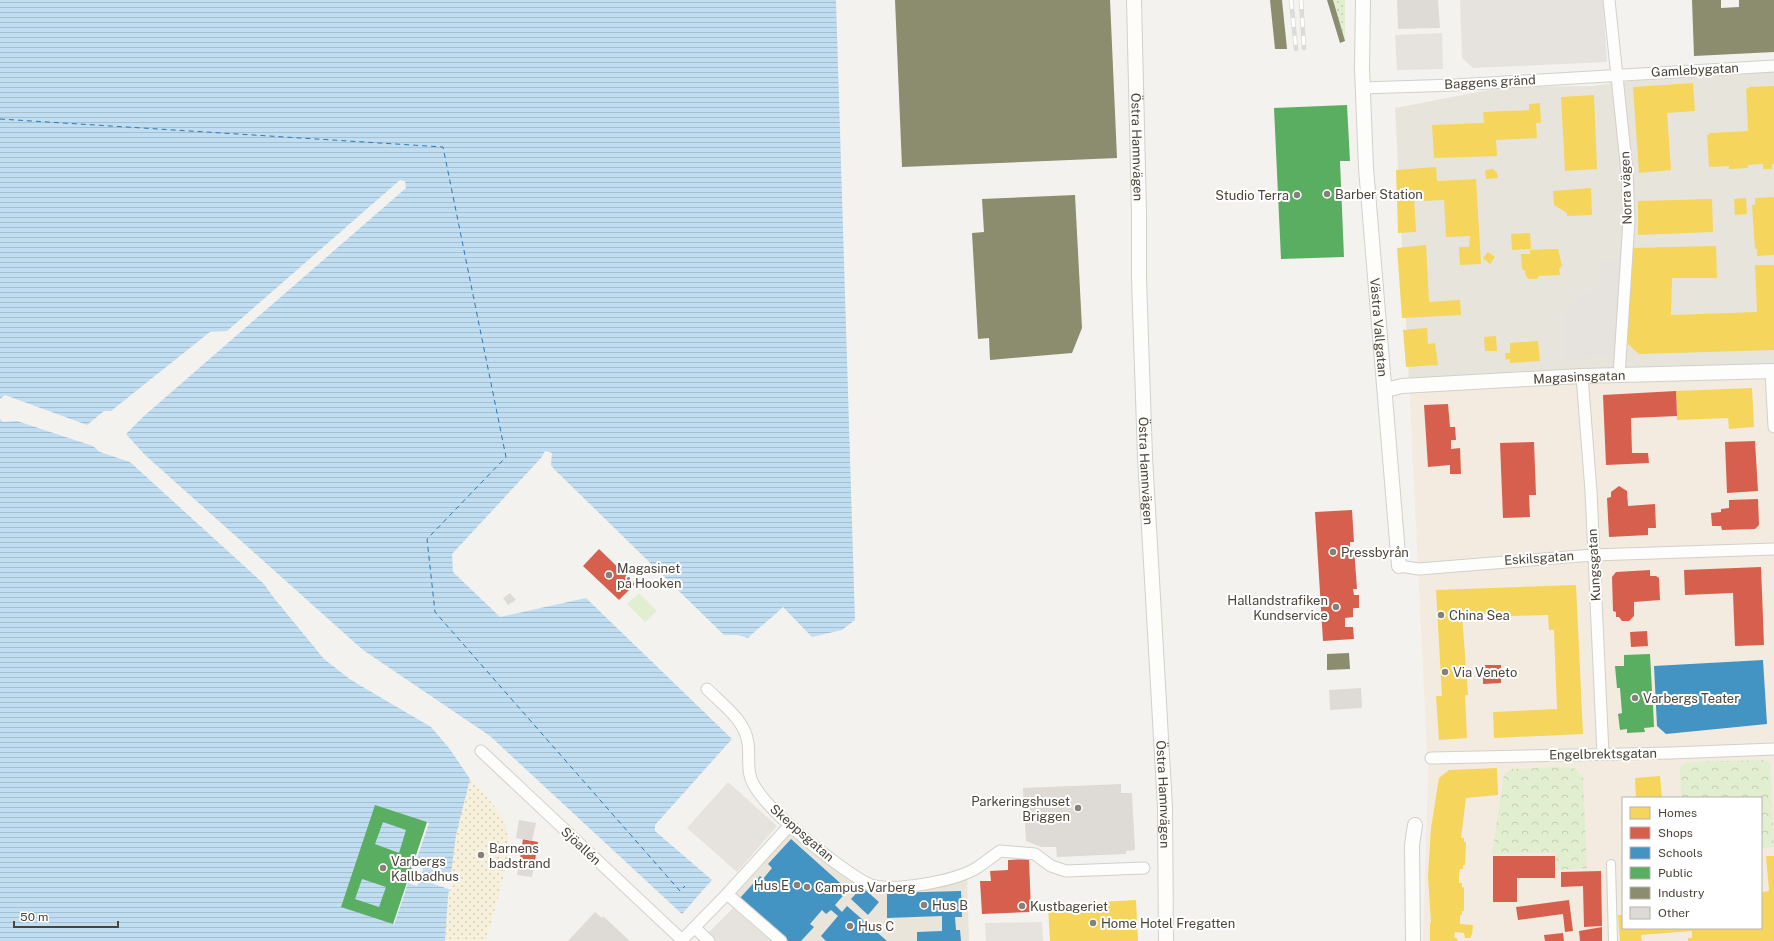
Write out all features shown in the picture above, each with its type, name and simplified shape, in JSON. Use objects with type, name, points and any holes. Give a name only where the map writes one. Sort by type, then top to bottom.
[{"type":"street","name":"Östra Hamnvägen","points":[[1134,0],[1144,426],[1165,808],[1166,941]]},
{"type":"street","name":"Västra Vallgatan","points":[[1363,0],[1362,88],[1366,168],[1386,390],[1399,566]]},
{"type":"street","name":"Norra vägen","points":[[1610,0],[1627,172],[1629,220],[1619,376]]},
{"type":"street","name":"Gamlebygatan","points":[[1617,75],[1774,66]]},
{"type":"street","name":"Baggens gränd","points":[[1362,88],[1455,85],[1617,75]]},
{"type":"street","name":"Magasinsgatan","points":[[1386,390],[1413,386],[1582,376],[1773,371]]},
{"type":"street","points":[[1773,371],[1774,427]]},
{"type":"street","name":"Kungsgatan","points":[[1582,376],[1591,491],[1603,754]]},
{"type":"street","name":"Eskilsgatan","points":[[1399,566],[1419,569],[1593,555],[1774,549]]},
{"type":"street","name":"Skeppsgatan","points":[[706,689],[736,717],[743,727],[748,745],[751,780],[762,797],[811,844],[854,875],[871,884],[894,887],[942,881],[974,869],[1000,851],[1035,854],[1051,866],[1066,871],[1144,868]]},
{"type":"street","name":"Engelbrektsgatan","points":[[1431,758],[1774,749]]},
{"type":"street","name":"Sjöallén","points":[[481,751],[681,941]]},
{"type":"street","points":[[681,941],[727,894],[790,825]]},
{"type":"street","points":[[1413,941],[1412,845],[1415,825]]},
{"type":"street","points":[[1610,864],[1613,941]]},
{"type":"street","points":[[727,894],[781,941]]},
{"type":"street","points":[[695,928],[710,941]]},
{"type":"shaded area","points":[[1460,0],[1603,0],[1607,62],[1473,68],[1462,58]]},
{"type":"shaded area","points":[[1442,33],[1443,69],[1397,70],[1395,35]]},
{"type":"shaded area","points":[[1759,65],[1774,66],[1774,366],[1409,382],[1395,108],[1504,87],[1591,86]]},
{"type":"shaded area","points":[[1601,261],[1619,262],[1616,357],[1565,359],[1563,325],[1568,306],[1580,294],[1599,286]]},
{"type":"shaded area","points":[[1774,366],[1774,941],[1423,941],[1428,774],[1409,382]]},
{"type":"shaded area","points":[[728,782],[777,826],[737,872],[687,828]]},
{"type":"shaded area","name":"Campus Varberg","points":[[790,833],[865,885],[925,888],[948,885],[967,877],[969,941],[788,941],[735,893]]},
{"type":"shaded area","points":[[733,908],[771,941],[716,941],[708,933]]},
{"type":"shaded area","points":[[1042,922],[1043,941],[986,941],[985,923]]},
{"type":"green space","points":[[1333,0],[1345,0],[1345,41]]},
{"type":"green space","points":[[639,593],[657,611],[645,622],[627,604]]},
{"type":"green space","points":[[1764,760],[1770,763],[1774,847],[1762,848],[1762,797],[1681,797],[1680,768],[1686,762]]},
{"type":"green space","points":[[1567,767],[1576,769],[1583,778],[1587,868],[1557,870],[1556,853],[1492,854],[1504,774],[1511,769]]},
{"type":"sand","name":"Barnens badstrand","points":[[470,779],[487,797],[504,819],[510,847],[508,862],[486,941],[445,941],[448,897],[456,835]]},
{"type":"water","points":[[0,0],[836,0],[855,620],[842,630],[812,637],[783,607],[748,638],[738,635],[724,635],[555,470],[551,465],[552,453],[545,451],[541,458],[452,554],[453,572],[500,617],[586,598],[732,739],[655,825],[655,831],[712,880],[682,914],[490,736],[363,650],[145,455],[126,434],[144,416],[406,188],[405,181],[400,180],[227,331],[210,332],[111,411],[104,411],[87,425],[5,395],[0,399]]},
{"type":"water","points":[[0,419],[3,422],[17,421],[93,446],[100,452],[130,462],[264,584],[324,659],[351,680],[431,727],[449,748],[470,779],[456,835],[448,897],[445,941],[0,941]]},
{"type":"pier","points":[[427,822],[429,823],[415,864],[423,867],[422,873],[452,883],[451,890],[420,879],[417,886],[408,883],[394,925],[393,924]]},
{"type":"building: Homes","points":[[1693,83],[1695,111],[1667,113],[1671,170],[1639,173],[1633,87]]},
{"type":"building: Homes","points":[[1774,86],[1774,164],[1772,164],[1772,169],[1763,169],[1763,164],[1748,165],[1748,168],[1729,169],[1729,166],[1709,167],[1707,135],[1709,135],[1709,133],[1748,131],[1746,89],[1749,87]]},
{"type":"building: Homes","points":[[1594,95],[1597,169],[1565,171],[1561,97]]},
{"type":"building: Homes","points":[[1540,103],[1541,123],[1536,123],[1537,138],[1496,140],[1497,156],[1434,158],[1432,125],[1484,123],[1483,112],[1529,110],[1529,104]]},
{"type":"building: Homes","points":[[1436,167],[1437,181],[1476,179],[1481,264],[1460,265],[1459,247],[1469,247],[1470,236],[1446,237],[1444,200],[1420,201],[1419,197],[1414,197],[1416,232],[1398,233],[1396,170]]},
{"type":"building: Homes","points":[[1493,169],[1497,173],[1498,178],[1486,179],[1485,170]]},
{"type":"building: Homes","points":[[1591,188],[1592,215],[1567,216],[1567,213],[1554,205],[1553,191]]},
{"type":"building: Homes","points":[[1774,197],[1774,255],[1757,256],[1757,249],[1755,249],[1752,205],[1755,205],[1755,198]]},
{"type":"building: Homes","points":[[1746,198],[1747,214],[1735,215],[1734,199]]},
{"type":"building: Homes","points":[[1712,199],[1713,232],[1638,235],[1638,201]]},
{"type":"building: Homes","points":[[1530,233],[1531,249],[1512,250],[1511,234]]},
{"type":"building: Homes","points":[[1426,245],[1429,302],[1460,300],[1461,315],[1402,318],[1397,248]]},
{"type":"building: Homes","points":[[1716,246],[1717,278],[1672,278],[1671,315],[1757,312],[1755,265],[1774,265],[1774,350],[1639,354],[1628,344],[1629,248]]},
{"type":"building: Homes","points":[[1558,249],[1562,266],[1559,269],[1560,275],[1539,276],[1537,279],[1529,279],[1526,276],[1525,271],[1522,269],[1521,254],[1530,254],[1530,250]]},
{"type":"building: Homes","points":[[1488,252],[1495,257],[1490,264],[1483,258]]},
{"type":"building: Homes","points":[[1427,328],[1428,344],[1435,343],[1438,365],[1406,367],[1403,330]]},
{"type":"building: Homes","points":[[1496,336],[1497,351],[1485,351],[1484,337]]},
{"type":"building: Homes","points":[[1538,341],[1540,361],[1510,363],[1510,359],[1506,360],[1505,353],[1510,353],[1510,343]]},
{"type":"building: Homes","points":[[1752,388],[1754,427],[1729,429],[1728,418],[1677,420],[1676,391]]},
{"type":"building: Homes","points":[[1576,585],[1583,734],[1494,738],[1493,712],[1557,709],[1554,630],[1549,630],[1548,615],[1510,616],[1510,613],[1462,615],[1468,695],[1465,695],[1467,738],[1439,740],[1436,696],[1442,696],[1436,590]]},
{"type":"building: Homes","points":[[1497,768],[1498,795],[1466,798],[1461,838],[1464,838],[1464,842],[1466,842],[1465,865],[1463,865],[1463,869],[1460,869],[1459,875],[1459,883],[1462,883],[1462,888],[1464,887],[1464,911],[1462,911],[1462,915],[1460,915],[1460,924],[1473,925],[1472,934],[1470,938],[1465,938],[1464,933],[1455,932],[1454,938],[1456,937],[1458,941],[1430,941],[1431,923],[1428,876],[1431,828],[1439,778],[1449,770]]},
{"type":"building: Homes","points":[[1660,776],[1662,797],[1636,797],[1635,778]]},
{"type":"building: Homes","points":[[1766,856],[1774,856],[1774,941],[1688,941],[1688,938],[1692,938],[1692,931],[1641,935],[1642,941],[1620,941],[1618,915],[1622,915],[1622,929],[1762,929],[1762,892],[1769,891]]},
{"type":"building: Homes","name":"Home Hotel Fregatten","points":[[1136,900],[1138,941],[1050,941],[1048,905]]},
{"type":"building: Shops","points":[[1676,391],[1677,416],[1631,418],[1632,453],[1648,453],[1649,463],[1606,465],[1603,395]]},
{"type":"building: Shops","points":[[1448,404],[1450,427],[1455,427],[1456,440],[1451,440],[1451,449],[1460,448],[1461,474],[1450,474],[1450,465],[1428,467],[1424,405]]},
{"type":"building: Shops","points":[[1755,441],[1758,491],[1727,493],[1725,442]]},
{"type":"building: Shops","points":[[1534,442],[1536,495],[1529,495],[1530,517],[1503,518],[1500,443]]},
{"type":"building: Shops","points":[[1619,486],[1627,491],[1628,506],[1655,504],[1656,528],[1648,528],[1648,535],[1609,537],[1607,498],[1611,497],[1611,492]]},
{"type":"building: Shops","points":[[1758,499],[1759,525],[1755,529],[1722,530],[1721,526],[1712,526],[1711,513],[1721,512],[1721,509],[1729,508],[1729,500]]},
{"type":"building: Shops","points":[[1352,510],[1354,542],[1350,542],[1350,548],[1354,548],[1357,589],[1353,589],[1354,595],[1359,595],[1359,608],[1353,608],[1353,617],[1345,618],[1345,627],[1353,627],[1354,639],[1323,641],[1315,512]]},
{"type":"building: Shops","name":"Magasinet på Hooken","points":[[599,549],[635,584],[619,600],[583,566]]},
{"type":"building: Shops","points":[[1761,567],[1764,645],[1735,646],[1733,593],[1685,595],[1684,570]]},
{"type":"building: Shops","points":[[1650,570],[1650,576],[1656,576],[1659,578],[1660,600],[1634,602],[1634,616],[1629,621],[1622,621],[1619,617],[1616,617],[1616,612],[1613,611],[1612,577],[1616,572]]},
{"type":"building: Shops","points":[[1647,631],[1648,646],[1631,647],[1630,632]]},
{"type":"building: Shops","points":[[1483,665],[1501,665],[1501,683],[1483,684]]},
{"type":"building: Shops","points":[[523,839],[538,842],[535,861],[520,859]]},
{"type":"building: Shops","points":[[1493,856],[1555,856],[1555,878],[1517,878],[1517,902],[1493,902]]},
{"type":"building: Shops","points":[[1029,859],[1031,912],[982,914],[980,881],[991,881],[990,871],[1008,870],[1008,860]]},
{"type":"building: Shops","points":[[1601,871],[1602,926],[1584,927],[1583,886],[1561,887],[1561,872]]},
{"type":"building: Shops","points":[[1569,900],[1573,931],[1565,932],[1563,914],[1518,920],[1516,907]]},
{"type":"building: Shops","points":[[1602,927],[1602,941],[1580,941],[1579,931]]},
{"type":"building: Shops","points":[[1563,933],[1564,941],[1545,941],[1544,935]]},
{"type":"building: Schools","points":[[1763,660],[1767,724],[1666,734],[1657,726],[1654,666]]},
{"type":"building: Schools","name":"Hus E","points":[[791,839],[848,890],[835,905],[842,912],[847,906],[887,941],[826,941],[821,936],[838,916],[831,910],[826,914],[822,910],[810,924],[814,927],[801,941],[788,941],[740,898],[760,876],[763,879],[772,868],[768,864]]},
{"type":"building: Schools","points":[[862,887],[879,902],[868,915],[851,899]]},
{"type":"building: Schools","name":"Hus B","points":[[961,891],[962,917],[955,917],[956,930],[960,930],[961,941],[917,941],[917,932],[942,931],[942,916],[887,918],[887,893]]},
{"type":"building: Public","points":[[1347,105],[1350,161],[1340,161],[1344,257],[1281,259],[1274,108]]},
{"type":"building: Public","name":"Varbergs Teater","points":[[1650,654],[1652,691],[1649,691],[1649,705],[1653,705],[1654,727],[1644,728],[1645,732],[1627,733],[1627,729],[1620,730],[1618,714],[1622,713],[1620,688],[1617,688],[1615,666],[1624,666],[1624,655]]},
{"type":"building: Public","name":"Varbergs Kallbadhus","points":[[375,805],[427,822],[393,924],[341,907]],"holes":[[[383,822],[406,830],[399,853],[375,844]],[[362,879],[386,887],[379,907],[355,899]]]},
{"type":"building: Industry","points":[[895,0],[1110,0],[1117,158],[902,167]]},
{"type":"building: Industry","points":[[1270,0],[1282,0],[1287,49],[1275,49]]},
{"type":"building: Industry","points":[[1327,0],[1333,0],[1345,41],[1340,43]]},
{"type":"building: Industry","points":[[1692,0],[1721,0],[1721,8],[1739,7],[1739,0],[1774,0],[1774,52],[1694,56]]},
{"type":"building: Industry","points":[[1075,195],[1082,328],[1072,353],[990,360],[989,338],[978,339],[972,233],[984,232],[982,199]]},
{"type":"building: Industry","points":[[1349,653],[1350,669],[1327,670],[1327,654]]},
{"type":"building: Other","points":[[1397,0],[1438,0],[1440,28],[1398,29]]},
{"type":"building: Other","points":[[510,593],[516,600],[508,605],[503,598]]},
{"type":"building: Other","points":[[1361,688],[1362,708],[1330,710],[1329,690]]},
{"type":"building: Other","name":"Parkeringshuset Briggen","points":[[1121,784],[1121,793],[1132,793],[1135,850],[1126,851],[1126,854],[1057,857],[1056,847],[1041,847],[1026,841],[1023,788]]},
{"type":"building: Other","points":[[519,820],[536,823],[532,841],[516,838]]},
{"type":"building: Other","points":[[520,859],[535,861],[532,877],[517,875]]},
{"type":"building: Other","points":[[595,912],[602,918],[603,916],[630,941],[568,941]]},
{"type":"ferry route","points":[[0,119],[443,147],[506,457],[427,539],[435,612],[680,891],[685,886]]},
{"type":"railway","points":[[1291,0],[1296,49]]},
{"type":"railway","points":[[1301,0],[1304,48]]},
{"type":"place","name":"Barber Station","points":[[1327,194]]},
{"type":"place","name":"Studio Terra","points":[[1297,195]]},
{"type":"place","name":"Pressbyrån","points":[[1333,552]]},
{"type":"place","name":"Magasinet på Hooken","points":[[609,575]]},
{"type":"place","name":"Hallandstrafiken Kundservice","points":[[1336,607]]},
{"type":"place","name":"China Sea","points":[[1441,615]]},
{"type":"place","name":"Via Veneto","points":[[1445,672]]},
{"type":"place","name":"Varbergs Teater","points":[[1635,698]]},
{"type":"place","name":"Parkeringshuset Briggen","points":[[1078,808]]},
{"type":"place","name":"Barnens badstrand","points":[[481,855]]},
{"type":"place","name":"Varbergs Kallbadhus","points":[[383,868]]},
{"type":"place","name":"Hus E","points":[[797,885]]},
{"type":"place","name":"Campus Varberg","points":[[807,887]]},
{"type":"place","name":"Hus B","points":[[924,905]]},
{"type":"place","name":"Kustbageriet","points":[[1022,906]]},
{"type":"place","name":"Home Hotel Fregatten","points":[[1093,923]]},
{"type":"place","name":"Hus C","points":[[850,926]]}]
